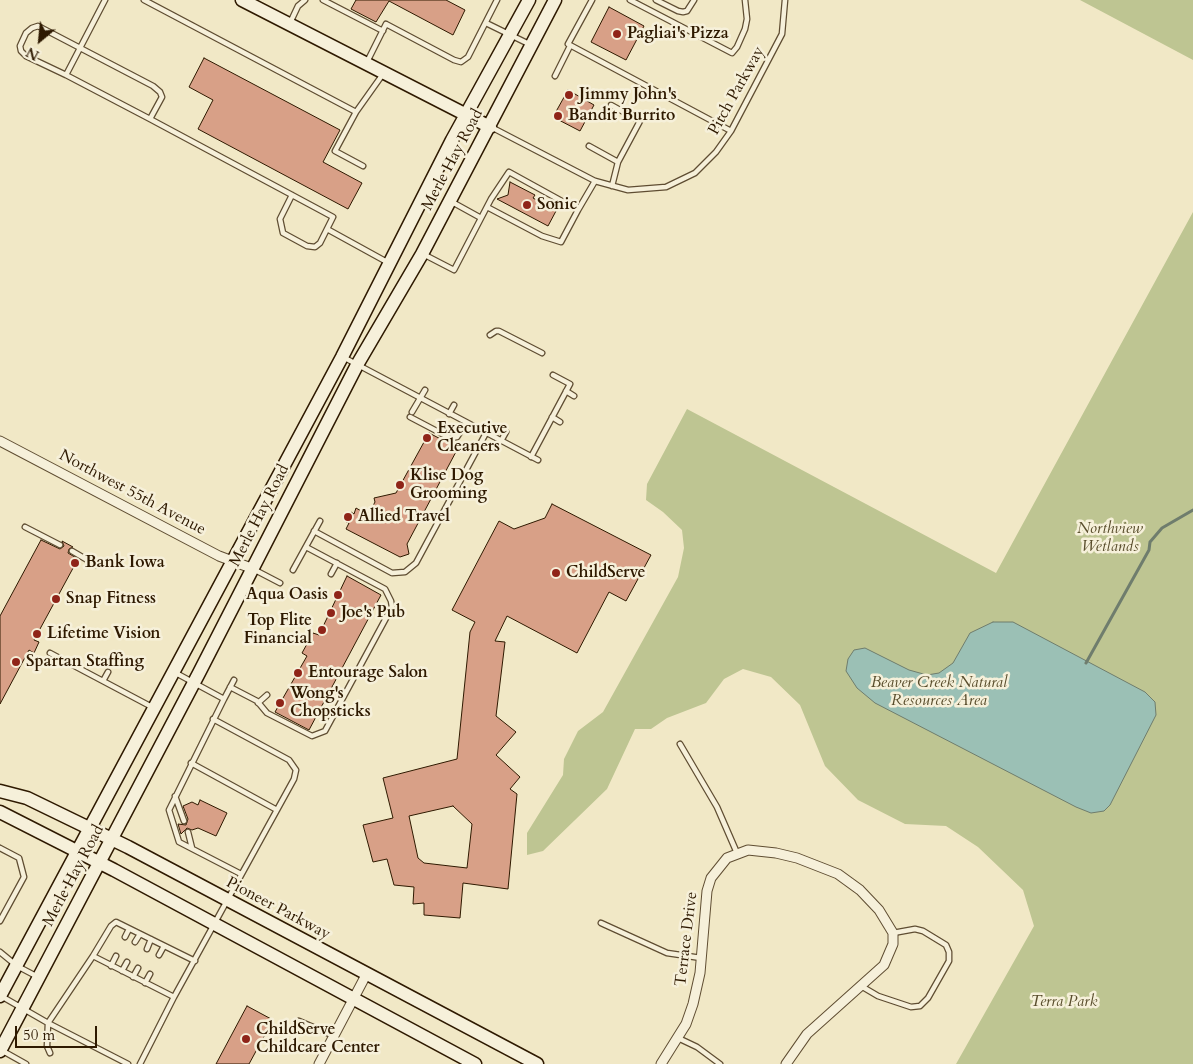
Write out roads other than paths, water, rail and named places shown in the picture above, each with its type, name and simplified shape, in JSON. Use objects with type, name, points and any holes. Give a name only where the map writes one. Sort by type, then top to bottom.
[{"type":"main road","points":[[242,0],[490,127]]},
{"type":"main road","name":"Merle Hay Road","points":[[0,996],[233,562],[466,115],[529,0]]},
{"type":"main road","name":"Merle Hay Road","points":[[0,1050],[194,683],[251,568],[358,365],[422,254],[555,0]]},
{"type":"main road","name":"Pioneer Parkway","points":[[0,791],[27,798],[91,828],[537,1064]]},
{"type":"main road","points":[[0,812],[100,862],[475,1064]]},
{"type":"street","name":"Northwest 55th Avenue","points":[[0,441],[233,562],[251,568]]},
{"type":"street","points":[[737,853],[753,850],[776,853],[838,874],[860,890],[879,910],[894,933],[893,944],[884,965],[807,1034],[786,1064]]},
{"type":"street","name":"Terrace Drive","points":[[661,1064],[678,1038],[693,1004],[701,958],[706,896],[711,878],[727,858],[737,853]]},
{"type":"street","points":[[319,1064],[366,975]]},
{"type":"lane","points":[[66,75],[104,0]]},
{"type":"lane","points":[[144,0],[356,112]]},
{"type":"lane","points":[[289,24],[298,6],[305,0]]},
{"type":"lane","points":[[323,0],[382,31]]},
{"type":"lane","points":[[366,64],[386,24],[461,62],[468,57],[497,0]]},
{"type":"lane","points":[[555,76],[570,46],[568,44],[592,0]]},
{"type":"lane","points":[[630,0],[641,2],[732,53],[738,47],[745,29],[747,19],[746,0]]},
{"type":"lane","points":[[656,0],[683,12],[687,10],[694,0]]},
{"type":"lane","name":"Pitch Parkway","points":[[490,127],[595,181],[628,190],[666,187],[695,173],[716,152],[731,131],[782,34],[785,0]]},
{"type":"lane","points":[[486,23],[532,46]]},
{"type":"lane","points":[[150,119],[162,97],[154,86],[38,26],[26,33],[20,46],[21,51],[26,56],[150,119],[292,195],[333,217],[320,243],[315,247],[307,246],[283,233],[280,219],[292,195]]},
{"type":"lane","points":[[570,46],[731,131]]},
{"type":"lane","points":[[363,166],[335,151],[356,112],[384,72]]},
{"type":"lane","points":[[611,105],[640,120],[618,162],[612,186]]},
{"type":"lane","points":[[589,146],[618,162]]},
{"type":"lane","points":[[422,254],[454,270],[487,207],[509,172],[578,210]]},
{"type":"lane","points":[[487,207],[542,236],[561,242],[595,181]]},
{"type":"lane","points":[[450,201],[481,218]]},
{"type":"lane","points":[[327,230],[389,262]]},
{"type":"lane","points":[[490,335],[500,331],[542,353]]},
{"type":"lane","points":[[342,356],[538,460]]},
{"type":"lane","points":[[531,457],[570,384],[553,375]]},
{"type":"lane","points":[[425,390],[411,415],[450,438],[457,437],[466,423]]},
{"type":"lane","points":[[566,392],[574,396]]},
{"type":"lane","points":[[449,414],[454,405]]},
{"type":"lane","points":[[552,417],[560,422]]},
{"type":"lane","points":[[501,441],[506,432]]},
{"type":"lane","points":[[314,531],[392,573],[406,572],[416,563],[486,433]]},
{"type":"lane","points":[[293,570],[320,521]]},
{"type":"lane","points":[[25,527],[60,545]]},
{"type":"lane","points":[[230,688],[258,703],[266,712],[312,736],[325,731],[392,607],[389,594],[385,589],[306,547]]},
{"type":"lane","points":[[72,551],[96,564]]},
{"type":"lane","points":[[331,574],[337,563]]},
{"type":"lane","points":[[251,568],[280,583]]},
{"type":"lane","points":[[50,653],[153,708]]},
{"type":"lane","points":[[103,681],[108,672]]},
{"type":"lane","points":[[173,672],[224,699]]},
{"type":"lane","points":[[234,680],[169,810],[179,842],[241,874]]},
{"type":"lane","points":[[258,703],[267,695]]},
{"type":"lane","points":[[140,1064],[174,997],[294,779],[296,770],[294,764],[213,719]]},
{"type":"lane","points":[[680,744],[718,806],[737,853]]},
{"type":"lane","points":[[191,763],[277,810]]},
{"type":"lane","points":[[175,796],[184,821]]},
{"type":"lane","points":[[188,832],[192,848]]},
{"type":"lane","points":[[0,848],[19,858],[24,876],[0,920]]},
{"type":"lane","points":[[50,1053],[46,1046],[48,1023],[111,926],[116,922],[195,961]]},
{"type":"lane","points":[[601,923],[667,953],[701,958]]},
{"type":"lane","points":[[125,937],[129,929]]},
{"type":"lane","points":[[861,986],[878,996],[911,1007],[920,1006],[928,998],[949,961],[949,952],[946,945],[923,931],[915,929],[894,933]]},
{"type":"lane","points":[[136,942],[140,934]]},
{"type":"lane","points":[[147,949],[151,939]]},
{"type":"lane","points":[[159,955],[164,946]]},
{"type":"lane","points":[[0,952],[16,966],[39,977]]},
{"type":"lane","points":[[93,956],[174,997]]},
{"type":"lane","points":[[111,966],[116,956]]},
{"type":"lane","points":[[122,972],[127,962]]},
{"type":"lane","points":[[133,977],[138,968]]},
{"type":"lane","points":[[145,983],[150,974]]},
{"type":"lane","points":[[0,996],[128,1064]]},
{"type":"lane","points":[[299,1021],[334,1036]]},
{"type":"lane","points":[[678,1038],[697,1047],[720,1064]]},
{"type":"lane","points":[[0,1050],[26,1064]]},
{"type":"water","points":[[993,622],[1013,622],[1145,692],[1155,702],[1156,715],[1110,805],[1104,811],[1091,813],[1076,807],[875,703],[857,688],[846,671],[848,659],[854,650],[865,648],[909,670],[927,675],[939,673],[953,663],[970,633]]},
{"type":"waterway","points":[[1086,663],[1149,550],[1150,542],[1162,528],[1193,510]]},
{"type":"place","name":"Pagliai's Pizza","points":[[617,34]]},
{"type":"place","name":"Jimmy John's","points":[[569,95]]},
{"type":"place","name":"Bandit Burrito","points":[[558,116]]},
{"type":"place","name":"Sonic","points":[[527,205]]},
{"type":"place","name":"Executive Cleaners","points":[[427,438]]},
{"type":"place","name":"Klise Dog Grooming","points":[[400,485]]},
{"type":"place","name":"Allied Travel","points":[[348,517]]},
{"type":"place","name":"Bank Iowa","points":[[75,563]]},
{"type":"place","name":"ChildServe","points":[[556,573]]},
{"type":"place","name":"Aqua Oasis","points":[[338,595]]},
{"type":"place","name":"Snap Fitness","points":[[56,599]]},
{"type":"place","name":"Joe's Pub","points":[[331,613]]},
{"type":"place","name":"Top Flite Financial","points":[[322,630]]},
{"type":"place","name":"Lifetime Vision","points":[[37,634]]},
{"type":"place","name":"Spartan Staffing","points":[[16,662]]},
{"type":"place","name":"Entourage Salon","points":[[298,673]]},
{"type":"place","name":"Wong's Chopsticks","points":[[280,703]]},
{"type":"place","name":"ChildServe Childcare Center","points":[[246,1039]]},
{"type":"park label","name":"Northview Wetlands","points":[[1110,538]]},
{"type":"park label","name":"Beaver Creek Natural Resources Area","points":[[939,692]]},
{"type":"park label","name":"Terra Park","points":[[1064,1002]]}]
